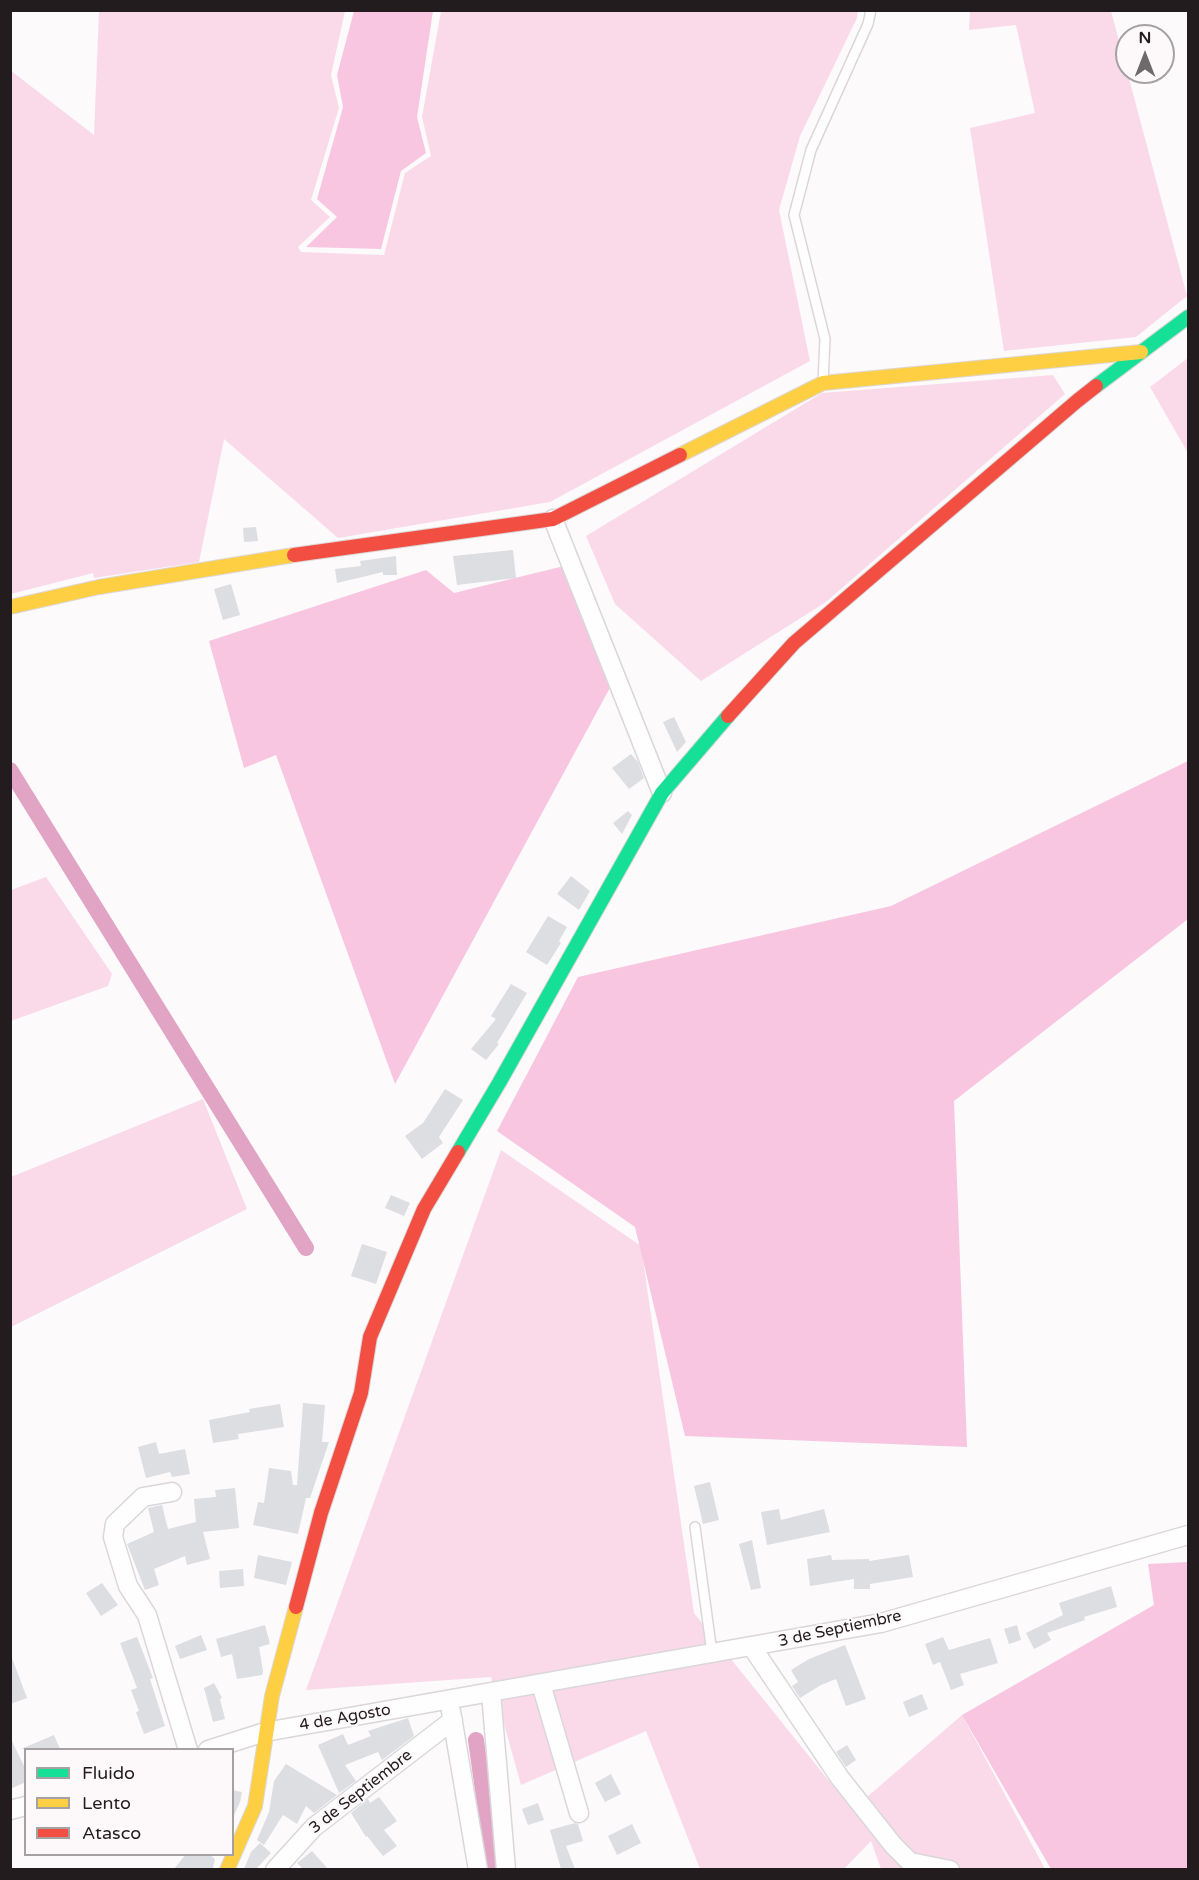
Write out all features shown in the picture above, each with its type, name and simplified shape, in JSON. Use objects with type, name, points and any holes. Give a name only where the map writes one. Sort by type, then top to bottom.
[{"type":"street","points":[[234,1853],[255,1806],[272,1696],[321,1513],[361,1393],[370,1337],[424,1209],[505,1072],[662,793],[794,643],[1077,400],[1188,317]]},
{"type":"street","points":[[10,607],[99,587],[287,556],[553,519],[824,383],[1141,352]]},
{"type":"street","points":[[553,519],[662,793]]},
{"type":"street","points":[[172,1492],[143,1497],[115,1524],[112,1537],[128,1586],[147,1615],[188,1748]]},
{"type":"street","name":"3 de Septiembre","points":[[487,1694],[881,1623],[1188,1535]]},
{"type":"street","points":[[752,1647],[840,1778],[893,1845],[910,1862],[950,1869]]},
{"type":"street","points":[[541,1684],[579,1813]]},
{"type":"street","points":[[487,1694],[506,1869]]},
{"type":"street","name":"4 de Agosto","points":[[211,1748],[265,1732],[487,1694]]},
{"type":"street","points":[[449,1700],[478,1869]]},
{"type":"street","name":"3 de Septiembre","points":[[275,1869],[314,1827],[453,1720]]},
{"type":"lane","points":[[824,383],[825,339],[794,215],[811,150],[868,24],[871,10]]},
{"type":"lane","points":[[695,1527],[712,1653]]},
{"type":"shaded area","points":[[99,11],[345,11],[331,75],[339,108],[311,200],[330,217],[298,247],[301,252],[384,255],[405,173],[431,156],[422,117],[441,11],[858,11],[857,18],[800,136],[779,210],[810,361],[550,502],[338,538],[224,439],[199,562],[94,578],[93,573],[11,594],[10,70],[94,135]]},
{"type":"shaded area","points":[[354,11],[433,11],[417,117],[426,153],[401,171],[381,249],[306,247],[337,217],[317,199],[343,107],[337,75]]},
{"type":"shaded area","points":[[970,11],[1111,11],[1115,26],[1115,84],[1130,84],[1187,296],[1136,337],[1004,351],[970,128],[1035,113],[1016,25],[969,30]]},
{"type":"shaded area","points":[[1188,358],[1188,453],[1150,387]]},
{"type":"shaded area","points":[[1053,375],[1065,394],[826,602],[701,681],[615,604],[586,536],[822,393]]},
{"type":"shaded area","points":[[568,565],[612,684],[395,1084],[276,755],[244,768],[209,641],[426,570],[454,593]]},
{"type":"shaded area","points":[[1188,761],[1188,919],[954,1101],[967,1447],[685,1436],[635,1227],[497,1131],[578,977],[891,906]]},
{"type":"shaded area","points":[[46,877],[112,974],[108,986],[11,1021],[11,890]]},
{"type":"shaded area","points":[[203,1099],[247,1209],[11,1327],[11,1177]]},
{"type":"shaded area","points":[[501,1150],[641,1246],[694,1613],[866,1827],[860,1803],[962,1715],[1045,1869],[881,1869],[871,1841],[844,1869],[700,1869],[646,1731],[521,1785],[491,1677],[306,1690]]},
{"type":"shaded area","points":[[1188,1562],[1188,1869],[1051,1869],[962,1715],[1154,1605],[1148,1564]]},
{"type":"building","points":[[256,527],[258,541],[244,542],[243,528]]},
{"type":"building","points":[[513,550],[516,578],[457,585],[453,556]]},
{"type":"building","points":[[396,556],[397,575],[383,575],[383,572],[337,583],[335,569],[361,566],[360,561]]},
{"type":"building","points":[[231,584],[240,615],[223,620],[214,589]]},
{"type":"building","points":[[674,717],[686,742],[677,752],[663,722]]},
{"type":"building","points":[[631,754],[638,762],[644,778],[629,789],[612,768]]},
{"type":"building","points":[[628,811],[632,815],[622,834],[613,823]]},
{"type":"building","points":[[571,876],[590,891],[579,910],[557,894]]},
{"type":"building","points":[[548,916],[567,927],[559,941],[561,943],[547,965],[526,952]]},
{"type":"building","points":[[511,984],[527,993],[497,1043],[499,1044],[486,1060],[471,1049],[496,1019],[491,1016]]},
{"type":"building","points":[[445,1089],[463,1100],[439,1137],[443,1143],[422,1159],[405,1136],[423,1123]]},
{"type":"building","points":[[391,1195],[410,1203],[404,1216],[385,1208]]},
{"type":"building","points":[[362,1244],[387,1252],[376,1284],[351,1276]]},
{"type":"building","points":[[303,1403],[325,1405],[322,1442],[329,1442],[310,1498],[306,1498],[298,1534],[253,1525],[258,1502],[264,1503],[269,1468],[291,1471],[293,1485],[297,1485]]},
{"type":"building","points":[[280,1404],[284,1427],[238,1434],[239,1439],[213,1443],[209,1420],[250,1412],[249,1409]]},
{"type":"building","points":[[156,1442],[159,1454],[185,1449],[190,1474],[172,1477],[170,1472],[146,1478],[138,1447]]},
{"type":"building","points":[[710,1482],[719,1520],[703,1524],[694,1486]]},
{"type":"building","points":[[235,1488],[239,1528],[203,1532],[210,1559],[187,1565],[185,1556],[154,1569],[159,1585],[145,1590],[127,1544],[154,1532],[148,1508],[162,1505],[168,1529],[196,1522],[194,1499],[216,1497],[215,1490]]},
{"type":"building","points":[[779,1509],[781,1520],[824,1509],[830,1532],[767,1545],[761,1512]]},
{"type":"building","points":[[752,1540],[761,1588],[751,1590],[739,1544]]},
{"type":"building","points":[[258,1555],[292,1562],[286,1585],[254,1578]]},
{"type":"building","points":[[831,1555],[832,1560],[869,1559],[869,1561],[909,1555],[913,1577],[870,1584],[870,1589],[854,1589],[854,1579],[810,1586],[807,1559]]},
{"type":"building","points":[[243,1569],[244,1586],[220,1588],[219,1571]]},
{"type":"building","points":[[102,1583],[118,1605],[101,1616],[86,1593]]},
{"type":"building","points":[[1111,1586],[1117,1607],[1084,1617],[1085,1620],[1047,1633],[1051,1640],[1034,1649],[1026,1633],[1063,1615],[1059,1603]]},
{"type":"building","points":[[265,1625],[270,1644],[259,1647],[262,1675],[237,1679],[232,1654],[221,1657],[216,1639]]},
{"type":"building","points":[[1017,1625],[1021,1640],[1009,1644],[1004,1629]]},
{"type":"building","points":[[201,1635],[207,1650],[180,1659],[175,1646]]},
{"type":"building","points":[[137,1637],[153,1678],[150,1679],[165,1726],[144,1734],[131,1690],[137,1688],[120,1643]]},
{"type":"building","points":[[943,1637],[949,1650],[990,1638],[998,1663],[960,1674],[964,1685],[951,1690],[940,1662],[933,1665],[925,1644]]},
{"type":"building","points":[[845,1645],[866,1699],[846,1706],[836,1679],[800,1698],[792,1686],[798,1682],[791,1670],[809,1659]]},
{"type":"building","points":[[12,1658],[27,1698],[10,1704],[10,1659]]},
{"type":"building","points":[[214,1683],[222,1698],[220,1699],[225,1719],[213,1722],[204,1688]]},
{"type":"building","points":[[922,1694],[928,1709],[909,1717],[903,1702]]},
{"type":"building","points":[[408,1718],[414,1736],[382,1760],[378,1752],[345,1765],[356,1781],[339,1793],[318,1745],[343,1734],[348,1745],[371,1736],[368,1731]]},
{"type":"building","points":[[54,1735],[60,1748],[24,1748],[21,1749]]},
{"type":"building","points":[[10,1737],[24,1766],[24,1783],[10,1789]]},
{"type":"building","points":[[847,1745],[856,1760],[846,1767],[836,1752]]},
{"type":"building","points":[[286,1764],[337,1795],[314,1813],[306,1806],[297,1824],[283,1815],[264,1845],[257,1840],[269,1812],[274,1781]]},
{"type":"building","points":[[611,1774],[621,1794],[605,1802],[595,1783]]},
{"type":"building","points":[[234,1790],[242,1792],[234,1816]]},
{"type":"building","points":[[379,1797],[397,1821],[384,1830],[397,1846],[383,1856],[366,1837],[351,1813],[368,1799],[370,1803]]},
{"type":"building","points":[[538,1803],[544,1820],[528,1825],[522,1809]]},
{"type":"building","points":[[578,1824],[583,1841],[566,1846],[575,1869],[561,1869],[550,1830]]},
{"type":"building","points":[[632,1824],[641,1843],[617,1855],[608,1836]]},
{"type":"building","points":[[260,1843],[271,1853],[256,1869],[244,1869],[251,1852]]},
{"type":"building","points":[[312,1851],[328,1869],[303,1869],[297,1863]]},
{"type":"building","points":[[184,1856],[211,1856],[215,1859],[213,1868],[174,1869]]},
{"type":"waterway","points":[[10,770],[306,1248]]},
{"type":"waterway","points":[[476,1740],[494,1870]]},
{"type":"traffic: fast","points":[[1096,386],[1188,317]]},
{"type":"traffic: fast","points":[[458,1152],[662,793],[728,716]]},
{"type":"traffic: slow","points":[[680,455],[823,383],[1141,352]]},
{"type":"traffic: slow","points":[[10,607],[99,587],[294,555]]},
{"type":"traffic: slow","points":[[234,1854],[255,1806],[272,1696],[296,1607]]},
{"type":"traffic: slow","points":[[227,1870],[233,1856]]},
{"type":"traffic: jam","points":[[728,716],[794,643],[1096,386]]},
{"type":"traffic: jam","points":[[294,555],[553,519],[680,455]]},
{"type":"traffic: jam","points":[[296,1607],[321,1513],[361,1393],[370,1337],[424,1209],[458,1152]]}]
